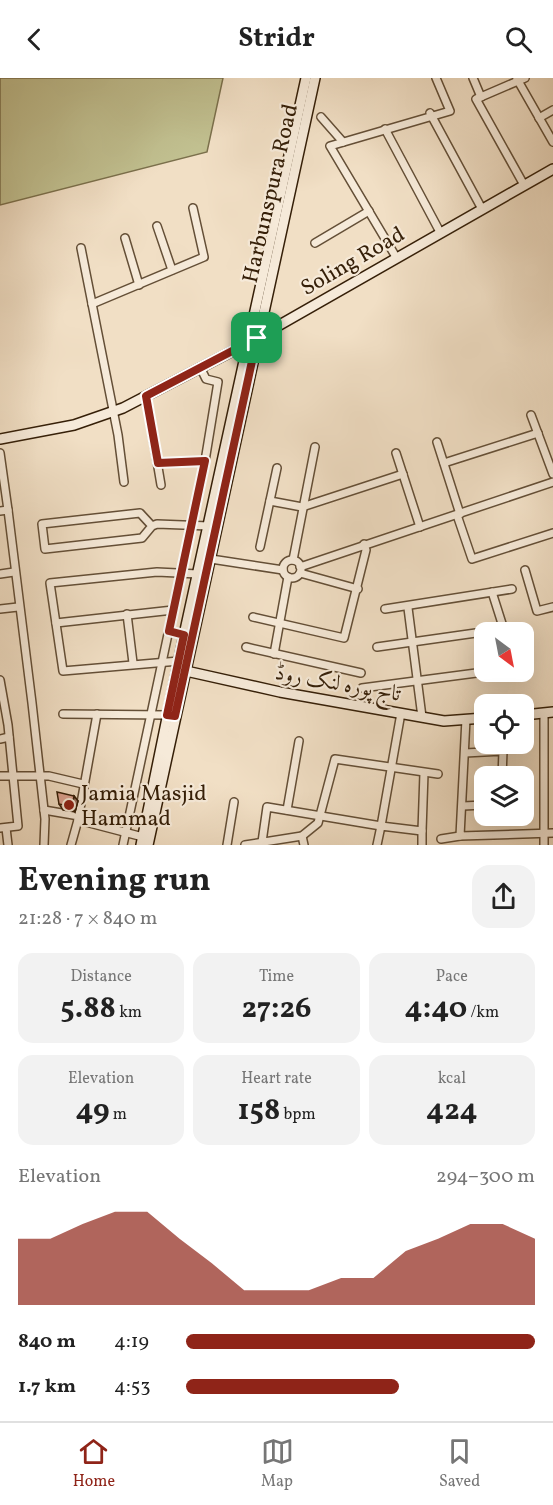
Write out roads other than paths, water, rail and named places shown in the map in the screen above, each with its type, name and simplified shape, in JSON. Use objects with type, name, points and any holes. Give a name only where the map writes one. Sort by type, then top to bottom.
[{"type":"main road","name":"Harbunspura Road","points":[[144,842],[154,780],[186,671],[211,559],[252,340],[306,78]]},
{"type":"main road","name":"Harbunspura Road","points":[[144,842],[171,716],[184,635],[315,78]]},
{"type":"main road","name":"Soling Road","points":[[0,439],[63,428],[113,412],[146,396],[252,340],[396,256],[553,169]]},
{"type":"main road","name":"تاج پورہ لنک روڈ","points":[[186,671],[280,692],[444,721],[474,719]]},
{"type":"street","points":[[396,256],[330,146],[431,114],[450,111],[436,78]]},
{"type":"street","points":[[472,78],[481,97]]},
{"type":"street","points":[[524,185],[477,100],[520,79],[553,142]]},
{"type":"street","points":[[539,117],[553,110]]},
{"type":"street","points":[[431,114],[482,208]]},
{"type":"street","points":[[321,117],[343,142]]},
{"type":"street","points":[[385,129],[440,232]]},
{"type":"street","points":[[92,304],[204,257],[194,208]]},
{"type":"street","points":[[315,243],[369,211]]},
{"type":"street","points":[[158,226],[172,270]]},
{"type":"street","points":[[125,238],[139,285]]},
{"type":"street","points":[[81,248],[113,412],[124,482]]},
{"type":"street","points":[[123,845],[205,461],[218,382],[206,379],[200,367]]},
{"type":"street","points":[[146,396],[161,485]]},
{"type":"street","points":[[531,415],[553,474]]},
{"type":"street","points":[[444,463],[538,433]]},
{"type":"street","points":[[437,442],[472,559],[553,533]]},
{"type":"street","points":[[315,447],[293,560],[300,570],[358,589]]},
{"type":"street","points":[[0,453],[4,511],[14,572],[44,810],[44,845]]},
{"type":"street","points":[[396,453],[420,527]]},
{"type":"street","points":[[158,463],[205,461]]},
{"type":"street","points":[[260,547],[277,468]]},
{"type":"street","points":[[270,501],[302,507],[403,474]]},
{"type":"street","points":[[288,577],[364,544],[553,482]]},
{"type":"street","points":[[152,526],[140,513],[42,524],[45,549],[142,538],[152,526],[209,526]]},
{"type":"street","points":[[253,617],[279,625],[344,638],[358,589],[366,550],[364,544]]},
{"type":"street","points":[[211,559],[283,570],[288,577],[274,654]]},
{"type":"street","points":[[283,570],[285,563],[293,560]]},
{"type":"street","points":[[525,570],[537,611],[553,607]]},
{"type":"street","points":[[0,574],[14,572]]},
{"type":"street","points":[[179,661],[133,663],[63,671],[50,583],[157,572],[198,574]]},
{"type":"street","points":[[385,609],[408,608],[512,589]]},
{"type":"street","points":[[492,592],[501,622]]},
{"type":"street","points":[[0,609],[18,607]]},
{"type":"street","points":[[408,608],[422,717]]},
{"type":"street","points":[[56,623],[173,610]]},
{"type":"street","points":[[127,614],[133,663]]},
{"type":"street","points":[[169,631],[184,635]]},
{"type":"street","points":[[377,647],[474,635]]},
{"type":"street","points":[[246,647],[361,673]]},
{"type":"street","points":[[362,688],[474,674]]},
{"type":"street","points":[[0,680],[9,737],[18,826],[3,828],[8,845]]},
{"type":"street","points":[[377,845],[401,713]]},
{"type":"street","points":[[544,845],[548,713]]},
{"type":"street","points":[[63,714],[171,716]]},
{"type":"street","points":[[71,845],[79,818],[83,784],[97,714]]},
{"type":"street","points":[[460,836],[466,719]]},
{"type":"street","points":[[0,739],[9,737]]},
{"type":"street","points":[[287,810],[299,741]]},
{"type":"street","points":[[145,748],[161,751]]},
{"type":"street","points":[[465,753],[503,751],[502,766]]},
{"type":"street","points":[[245,845],[302,836],[321,817],[335,759],[438,774]]},
{"type":"street","points":[[422,845],[424,773]]},
{"type":"street","points":[[139,775],[154,780]]},
{"type":"street","points":[[0,777],[40,776],[83,784]]},
{"type":"street","points":[[227,845],[234,802]]},
{"type":"street","points":[[463,806],[474,805]]},
{"type":"street","points":[[262,842],[267,807],[422,831]]},
{"type":"street","points":[[44,810],[126,833],[144,842]]},
{"type":"street","points":[[441,839],[460,836],[553,833]]},
{"type":"street","points":[[302,836],[304,845]]},
{"type":"place","name":"Jamia Masjid Hammad","points":[[69,805]]}]
